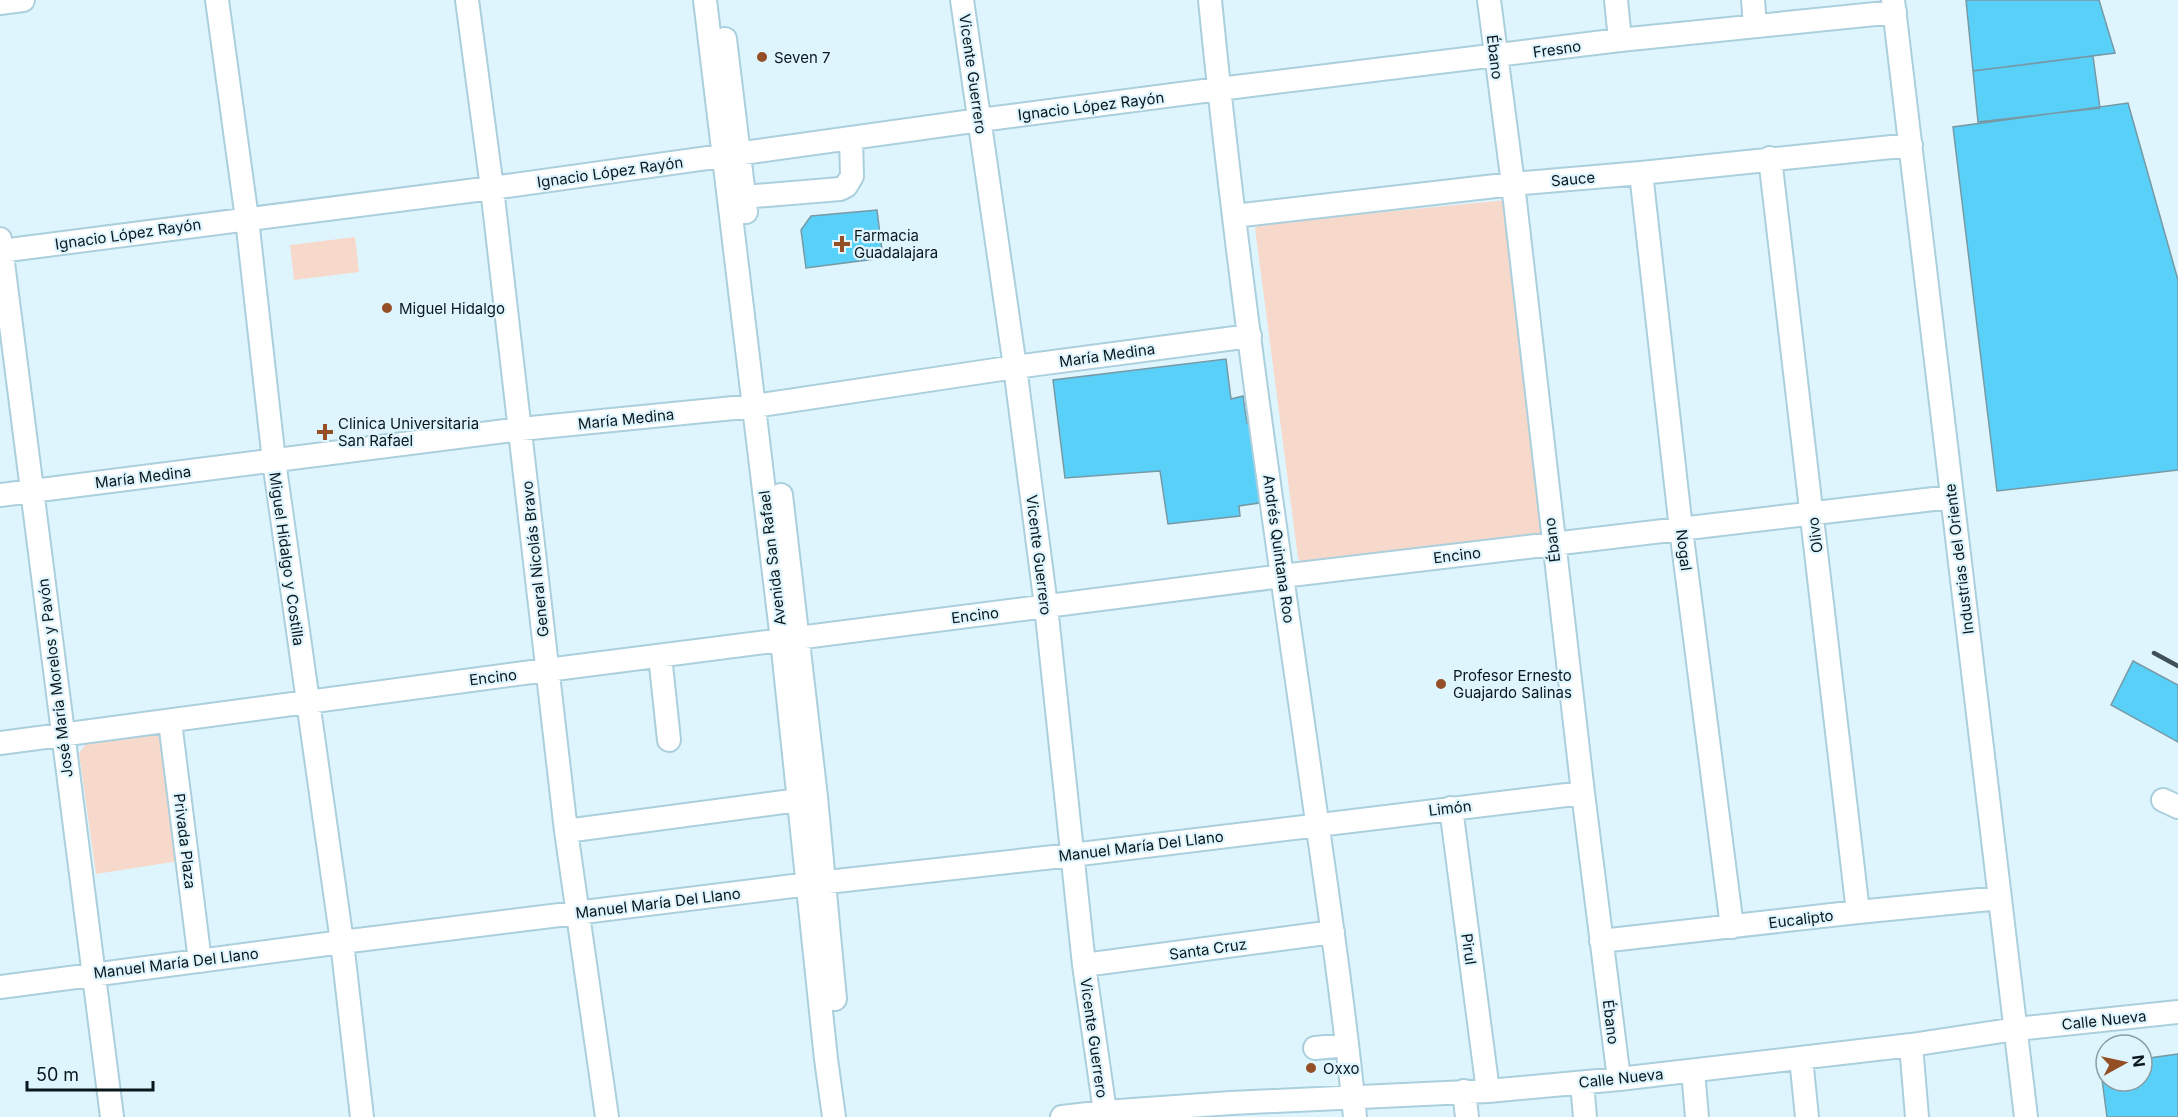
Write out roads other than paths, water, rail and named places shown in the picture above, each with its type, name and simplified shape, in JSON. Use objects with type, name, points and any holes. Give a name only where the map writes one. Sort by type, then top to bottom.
[{"type":"street","points":[[0,3],[23,0]]},
{"type":"street","name":"Miguel Hidalgo y Costilla","points":[[217,0],[247,219],[274,461],[342,942],[362,1117]]},
{"type":"street","name":"General Nicolás Bravo","points":[[467,0],[521,429],[566,831],[607,1117]]},
{"type":"street","name":"Avenida San Rafael","points":[[705,0],[731,155]]},
{"type":"street","name":"Avenida San Rafael","points":[[720,0],[731,155],[846,1117]]},
{"type":"street","name":"Vicente Guerrero","points":[[962,0],[1015,367],[1046,606],[1084,965],[1105,1112]]},
{"type":"street","name":"Andrés Quintana Roo","points":[[1210,0],[1234,216],[1333,932],[1354,1107]]},
{"type":"street","name":"Ébano","points":[[1489,0],[1513,184],[1582,793],[1619,1079]]},
{"type":"street","points":[[1616,0],[1620,40]]},
{"type":"street","points":[[1753,0],[1755,26]]},
{"type":"street","name":"Fresno","points":[[1219,89],[1620,40],[1755,26],[1894,6]]},
{"type":"street","name":"Industrias del Oriente","points":[[1894,6],[2026,1117]]},
{"type":"street","name":"Ignacio López Rayón","points":[[0,247],[492,188],[1219,89]]},
{"type":"street","points":[[736,197],[840,189],[846,186],[852,176],[851,138]]},
{"type":"street","name":"Sauce","points":[[1234,216],[1513,184],[1911,145]]},
{"type":"street","name":"Olivo","points":[[1770,158],[1857,912]]},
{"type":"street","name":"Nogal","points":[[1641,173],[1682,529],[1732,927]]},
{"type":"street","name":"José María Morelos y Pavón","points":[[0,247],[112,1117]]},
{"type":"street","name":"María Medina","points":[[0,495],[521,429],[762,405],[1015,367],[1250,336]]},
{"type":"street","name":"Encino","points":[[0,743],[1282,576],[1951,497]]},
{"type":"street","points":[[660,656],[669,740]]},
{"type":"street","name":"Privada Plaza","points":[[170,722],[200,961]]},
{"type":"street","name":"Limón","points":[[1317,824],[1582,793]]},
{"type":"street","points":[[566,831],[808,799]]},
{"type":"street","name":"Pirul","points":[[1450,808],[1488,1090]]},
{"type":"street","name":"Manuel María Del Llano","points":[[0,987],[817,883],[1072,855],[1317,824]]},
{"type":"street","name":"Avenida San Rafael","points":[[817,883],[826,1059],[834,1117]]},
{"type":"street","name":"Eucalipto","points":[[1601,942],[2000,898]]},
{"type":"street","name":"Santa Cruz","points":[[1084,965],[1333,932]]},
{"type":"street","name":"Calle Nueva","points":[[1062,1117],[1105,1112],[1354,1107],[1464,1091],[1582,1083],[1693,1071],[1911,1045],[2016,1029],[2178,1012]]},
{"type":"street","points":[[1315,1048],[1347,1045]]},
{"type":"street","points":[[1911,1045],[1917,1117]]},
{"type":"street","points":[[1801,1058],[1807,1117]]},
{"type":"street","points":[[1693,1071],[1697,1117]]},
{"type":"street","points":[[1582,1083],[1585,1117]]},
{"type":"street","points":[[1464,1091],[1467,1117]]},
{"type":"railway","points":[[2154,653],[2178,666]]},
{"type":"place","name":"Seven 7","points":[[762,57]]},
{"type":"place","name":"Farmacia Guadalajara","points":[[842,244]]},
{"type":"place","name":"Miguel Hidalgo","points":[[387,308]]},
{"type":"place","name":"Clinica Universitaria San Rafael","points":[[325,432]]},
{"type":"place","name":"Profesor Ernesto Guajardo Salinas","points":[[1441,684]]},
{"type":"place","name":"Oxxo","points":[[1311,1068]]}]
